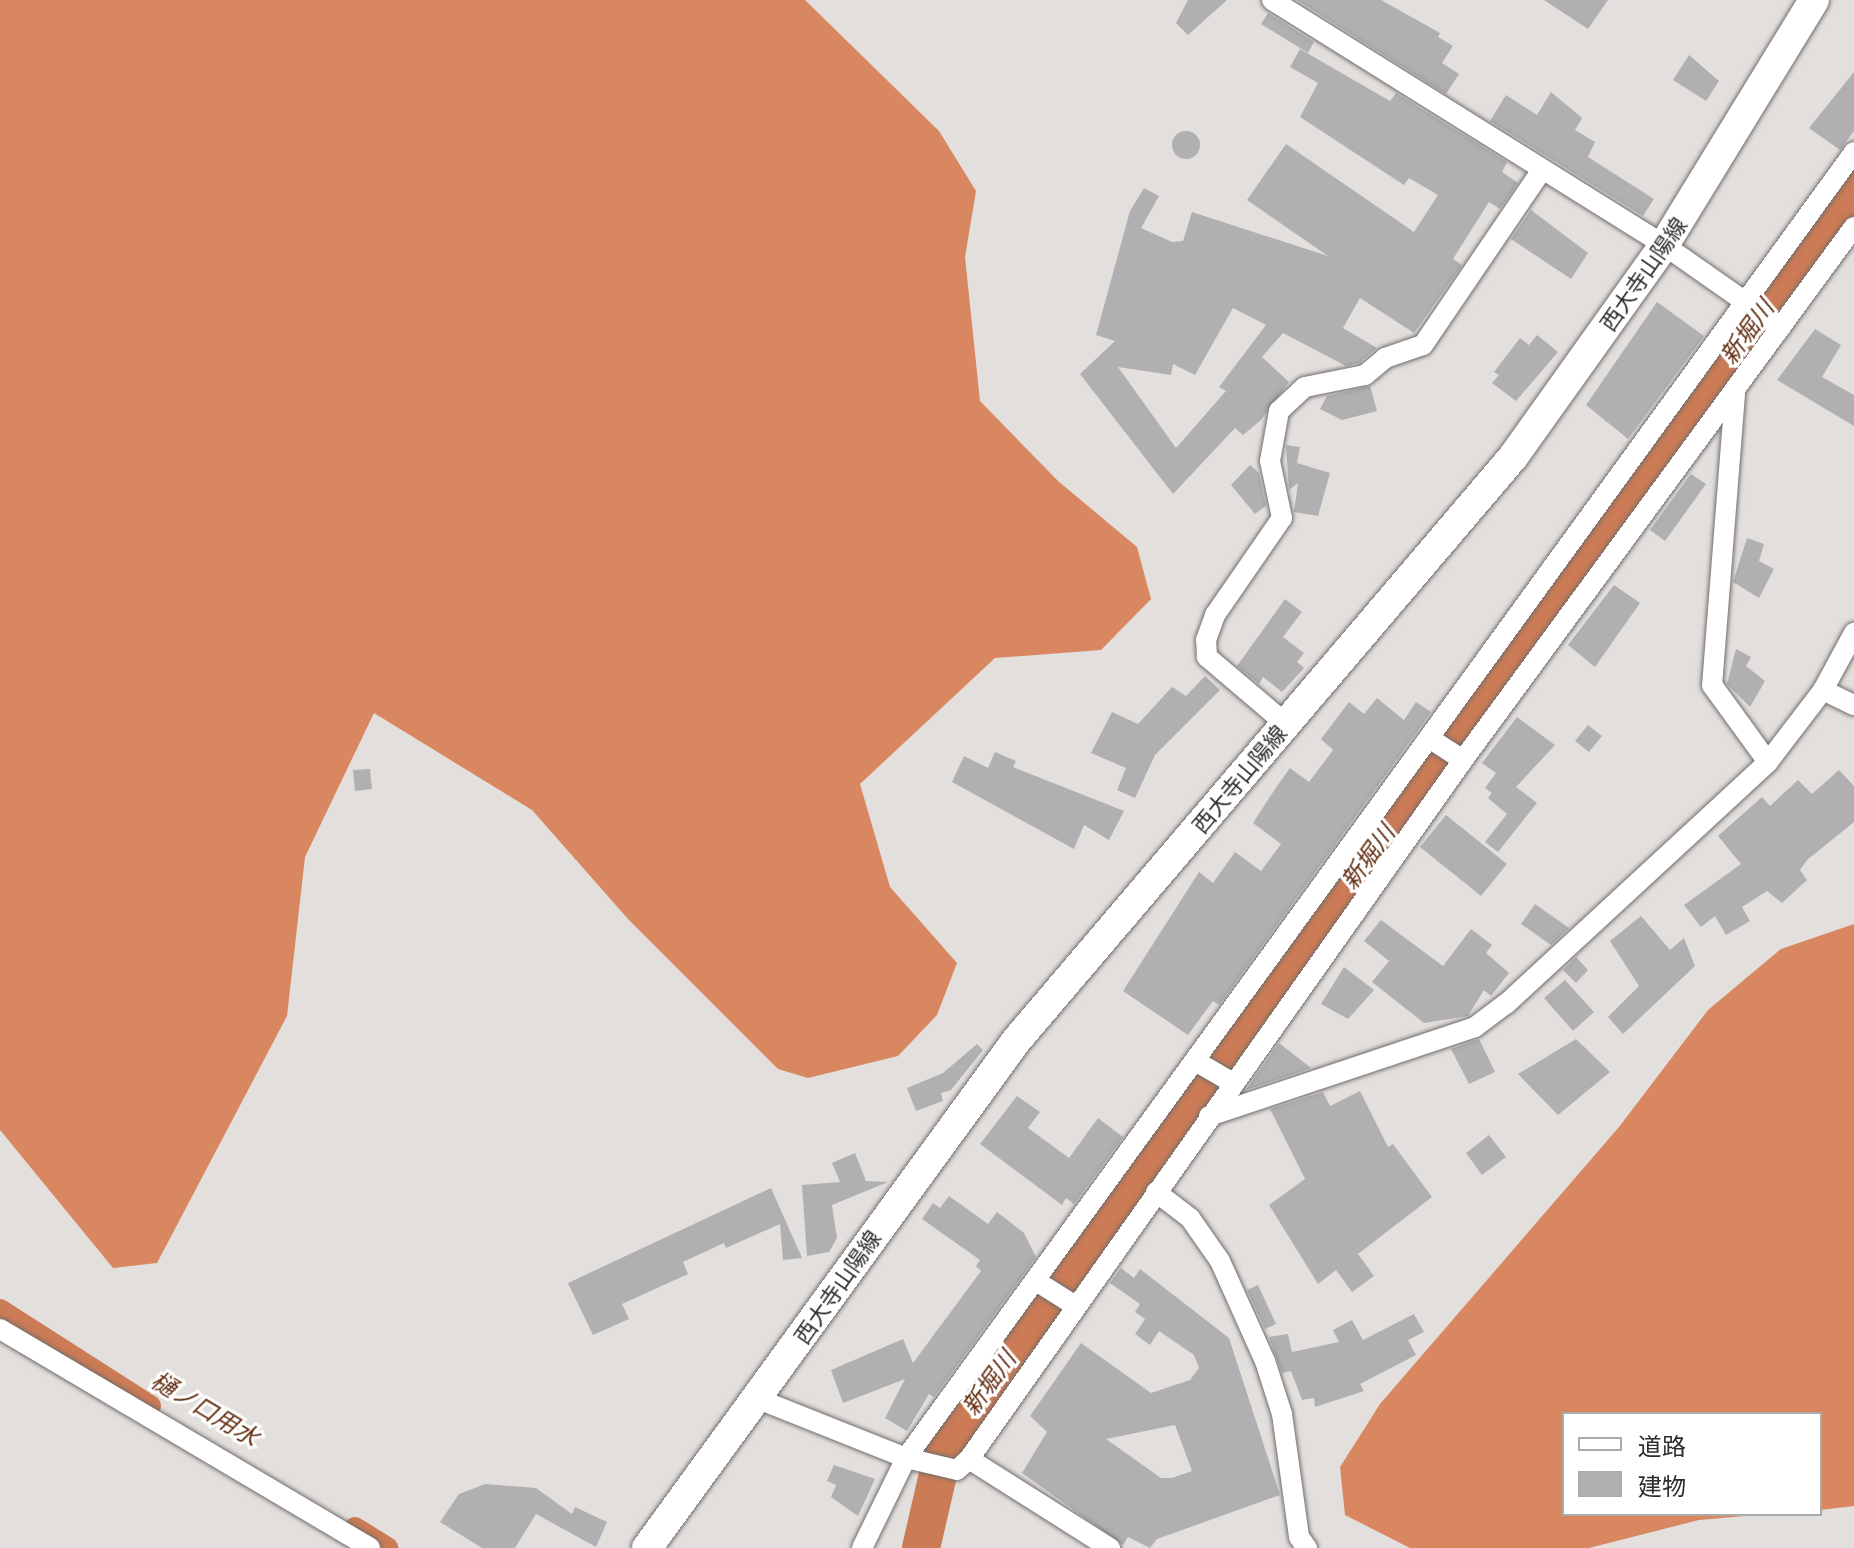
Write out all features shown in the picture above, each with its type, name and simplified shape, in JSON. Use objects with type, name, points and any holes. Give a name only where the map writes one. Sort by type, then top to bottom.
[{"type":"main road","name":"西大寺山陽線","points":[[647,1548],[1016,1041],[1513,457],[1664,245],[1814,0]]},
{"type":"street","points":[[1272,0],[1540,173],[1664,245],[1778,324]]},
{"type":"street","points":[[862,1548],[909,1460],[1201,1064],[1854,152]]},
{"type":"street","points":[[1286,724],[1207,657],[1206,640],[1215,615],[1282,518],[1270,461],[1279,411],[1305,387],[1365,375],[1385,358],[1423,345],[1540,173]]},
{"type":"street","points":[[963,1465],[1070,1302],[1156,1192],[1209,1116],[1229,1081],[1459,758],[1735,394],[1778,324],[1854,227]]},
{"type":"street","points":[[1735,394],[1712,685],[1768,762]]},
{"type":"street","points":[[1209,1116],[1475,1027],[1686,844],[1768,762],[1823,690],[1854,633]]},
{"type":"street","points":[[1823,690],[1854,705]]},
{"type":"street","points":[[1432,740],[1459,758]]},
{"type":"street","points":[[1201,1064],[1229,1081]]},
{"type":"street","points":[[1156,1192],[1190,1218],[1220,1261],[1265,1361],[1282,1414],[1299,1537],[1307,1548]]},
{"type":"street","points":[[1040,1283],[1070,1302]]},
{"type":"street","points":[[0,1329],[370,1548]]},
{"type":"street","points":[[758,1399],[909,1460],[963,1465],[1110,1548]]},
{"type":"shaded area","points":[[0,0],[805,0],[939,131],[976,191],[965,257],[980,401],[1058,481],[1137,547],[1151,599],[1101,650],[995,658],[860,784],[890,887],[957,963],[937,1015],[898,1056],[808,1078],[778,1069],[628,919],[532,810],[374,713],[305,857],[287,1016],[157,1263],[113,1268],[0,1130]]},
{"type":"shaded area","points":[[1854,924],[1854,1506],[1822,1510],[1822,1412],[1562,1412],[1562,1516],[1745,1516],[1699,1520],[1589,1548],[1410,1548],[1345,1515],[1340,1467],[1380,1404],[1619,1127],[1708,1010],[1781,949]]},
{"type":"building","points":[[1188,0],[1227,0],[1188,35],[1176,23]]},
{"type":"building","points":[[1297,0],[1381,0],[1440,33],[1438,37],[1453,46],[1442,63],[1459,74],[1446,94]]},
{"type":"building","points":[[1544,0],[1608,0],[1588,29]]},
{"type":"building","points":[[1268,13],[1314,42],[1308,53],[1261,24]]},
{"type":"building","points":[[1300,49],[1390,101],[1396,93],[1507,162],[1502,172],[1518,183],[1500,209],[1489,202],[1453,259],[1462,265],[1414,333],[1360,298],[1343,328],[1377,348],[1359,363],[1346,366],[1283,333],[1262,357],[1289,382],[1261,420],[1243,435],[1235,428],[1173,494],[1080,374],[1115,341],[1096,335],[1130,211],[1144,188],[1159,196],[1141,228],[1172,242],[1183,241],[1192,212],[1328,256],[1247,200],[1286,144],[1414,232],[1438,195],[1409,178],[1404,185],[1300,117],[1318,83],[1290,67]],"holes":[[[1233,308],[1266,325],[1219,387],[1226,391],[1176,448],[1118,367],[1171,375],[1173,364],[1195,375]]]},
{"type":"building","points":[[1689,55],[1719,81],[1706,101],[1673,80]]},
{"type":"building","points":[[1854,72],[1854,131],[1840,150],[1809,128]]},
{"type":"building","points":[[1551,92],[1582,118],[1575,130],[1595,142],[1588,157],[1654,199],[1643,216],[1490,121],[1506,95],[1537,115]]},
{"type":"building","points":[[1186,131],[1196,135],[1200,145],[1196,155],[1186,159],[1176,155],[1172,145],[1176,135]]},
{"type":"building","points":[[1531,210],[1588,253],[1571,279],[1511,239]]},
{"type":"building","points":[[1657,302],[1704,336],[1628,439],[1586,405]]},
{"type":"building","points":[[1815,329],[1841,345],[1822,377],[1854,395],[1854,426],[1777,380]]},
{"type":"building","points":[[1537,335],[1558,352],[1516,401],[1492,383],[1499,375],[1494,372],[1520,338],[1529,345]]},
{"type":"building","points":[[1370,386],[1377,411],[1342,420],[1320,409],[1327,396]]},
{"type":"building","points":[[1286,445],[1300,447],[1297,463],[1330,473],[1318,516],[1294,512],[1298,483],[1289,490]]},
{"type":"building","points":[[1250,465],[1259,473],[1266,506],[1255,514],[1231,485]]},
{"type":"building","points":[[1691,474],[1706,484],[1665,541],[1650,530]]},
{"type":"building","points":[[1747,538],[1764,544],[1759,561],[1774,569],[1759,598],[1733,582]]},
{"type":"building","points":[[1614,585],[1640,603],[1595,667],[1568,645]]},
{"type":"building","points":[[1285,599],[1302,612],[1283,637],[1304,653],[1297,662],[1304,668],[1282,692],[1263,677],[1259,684],[1237,666]]},
{"type":"building","points":[[1736,649],[1751,657],[1746,666],[1765,681],[1750,707],[1727,684]]},
{"type":"building","points":[[1205,676],[1220,690],[1155,755],[1135,798],[1117,790],[1126,768],[1091,753],[1112,712],[1138,724],[1172,687],[1186,696]]},
{"type":"building","points":[[1377,698],[1404,720],[1416,702],[1431,712],[1219,1005],[1213,1001],[1188,1035],[1123,991],[1199,872],[1213,883],[1235,852],[1261,871],[1281,844],[1253,823],[1275,789],[1290,768],[1309,782],[1333,750],[1321,739],[1349,702],[1364,714]]},
{"type":"building","points":[[1517,717],[1555,745],[1516,787],[1537,803],[1498,852],[1485,842],[1507,814],[1488,798],[1492,793],[1485,788],[1496,773],[1482,763]]},
{"type":"building","points":[[1588,725],[1602,736],[1589,752],[1575,741]]},
{"type":"building","points":[[995,752],[1016,761],[1013,767],[1124,811],[1109,840],[1084,825],[1074,849],[952,782],[964,756],[988,768]]},
{"type":"building","points":[[370,769],[372,789],[355,791],[353,770]]},
{"type":"building","points":[[1839,770],[1854,786],[1854,822],[1807,860],[1800,870],[1807,880],[1782,903],[1767,891],[1742,907],[1750,921],[1726,935],[1715,916],[1701,927],[1684,905],[1741,864],[1718,836],[1762,797],[1770,806],[1798,780],[1812,794]]},
{"type":"building","points":[[1446,815],[1507,864],[1481,896],[1420,847]]},
{"type":"building","points":[[1535,904],[1569,928],[1551,945],[1521,924]]},
{"type":"building","points":[[1641,916],[1670,950],[1684,938],[1695,966],[1623,1034],[1608,1017],[1639,986],[1610,941]]},
{"type":"building","points":[[1381,920],[1443,966],[1471,929],[1492,945],[1486,953],[1509,973],[1491,996],[1484,990],[1468,1016],[1424,1023],[1372,982],[1389,961],[1364,941]]},
{"type":"building","points":[[1576,957],[1588,970],[1576,983],[1563,970]]},
{"type":"building","points":[[1344,967],[1374,990],[1348,1019],[1321,1004]]},
{"type":"building","points":[[1565,980],[1594,1012],[1573,1031],[1544,998]]},
{"type":"building","points":[[1479,1039],[1495,1072],[1469,1084],[1451,1049]]},
{"type":"building","points":[[1576,1039],[1610,1072],[1558,1115],[1518,1074]]},
{"type":"building","points":[[1279,1043],[1311,1068],[1246,1090]]},
{"type":"building","points":[[977,1044],[983,1050],[951,1090],[941,1093],[943,1101],[916,1111],[907,1088],[943,1073]]},
{"type":"building","points":[[1360,1091],[1388,1147],[1393,1144],[1432,1197],[1358,1254],[1374,1276],[1352,1292],[1336,1270],[1318,1284],[1269,1205],[1305,1179],[1270,1109],[1323,1092],[1330,1106]]},
{"type":"building","points":[[1017,1096],[1040,1112],[1028,1128],[1069,1158],[1098,1118],[1123,1137],[1074,1204],[1066,1198],[1062,1205],[980,1144]]},
{"type":"building","points":[[1489,1135],[1506,1157],[1482,1175],[1466,1153]]},
{"type":"building","points":[[855,1153],[866,1181],[888,1182],[832,1205],[837,1238],[829,1252],[807,1256],[802,1185],[840,1182],[832,1163]]},
{"type":"building","points":[[771,1188],[802,1258],[783,1260],[780,1224],[726,1248],[724,1243],[683,1262],[688,1274],[622,1304],[629,1319],[593,1335],[568,1283]]},
{"type":"building","points":[[949,1196],[988,1224],[997,1212],[1024,1233],[1036,1257],[934,1397],[929,1394],[907,1431],[885,1418],[905,1379],[843,1403],[831,1370],[903,1339],[913,1363],[981,1271],[976,1266],[980,1260],[922,1219],[933,1203],[940,1208]]},
{"type":"building","points":[[1121,1268],[1134,1278],[1140,1269],[1229,1338],[1280,1495],[1157,1539],[1150,1548],[1128,1537],[1123,1545],[1022,1473],[1047,1432],[1030,1416],[1081,1343],[1151,1393],[1190,1380],[1199,1368],[1194,1355],[1159,1331],[1150,1345],[1135,1334],[1145,1319],[1135,1312],[1140,1304],[1110,1283]],"holes":[[[1175,1425],[1192,1471],[1172,1478],[1161,1478],[1106,1439]]]},
{"type":"building","points":[[1258,1285],[1276,1324],[1265,1329],[1247,1290]]},
{"type":"building","points":[[1414,1314],[1424,1332],[1408,1340],[1416,1355],[1360,1384],[1364,1391],[1315,1407],[1314,1398],[1302,1400],[1291,1371],[1282,1373],[1269,1337],[1288,1334],[1292,1352],[1339,1342],[1333,1330],[1352,1320],[1363,1340]]},
{"type":"building","points":[[834,1465],[875,1479],[858,1516],[831,1497],[836,1485],[827,1481]]},
{"type":"building","points":[[485,1484],[536,1488],[572,1514],[575,1507],[607,1522],[596,1547],[536,1514],[515,1548],[482,1548],[440,1522],[459,1494]]},
{"type":"waterway","name":"新堀川","points":[[921,1548],[945,1444],[1854,184]]},
{"type":"waterway","name":"樋ノ口用水","points":[[0,1310],[150,1406]]},
{"type":"waterway","name":"樋ノ口用水","points":[[355,1528],[387,1548]]}]
